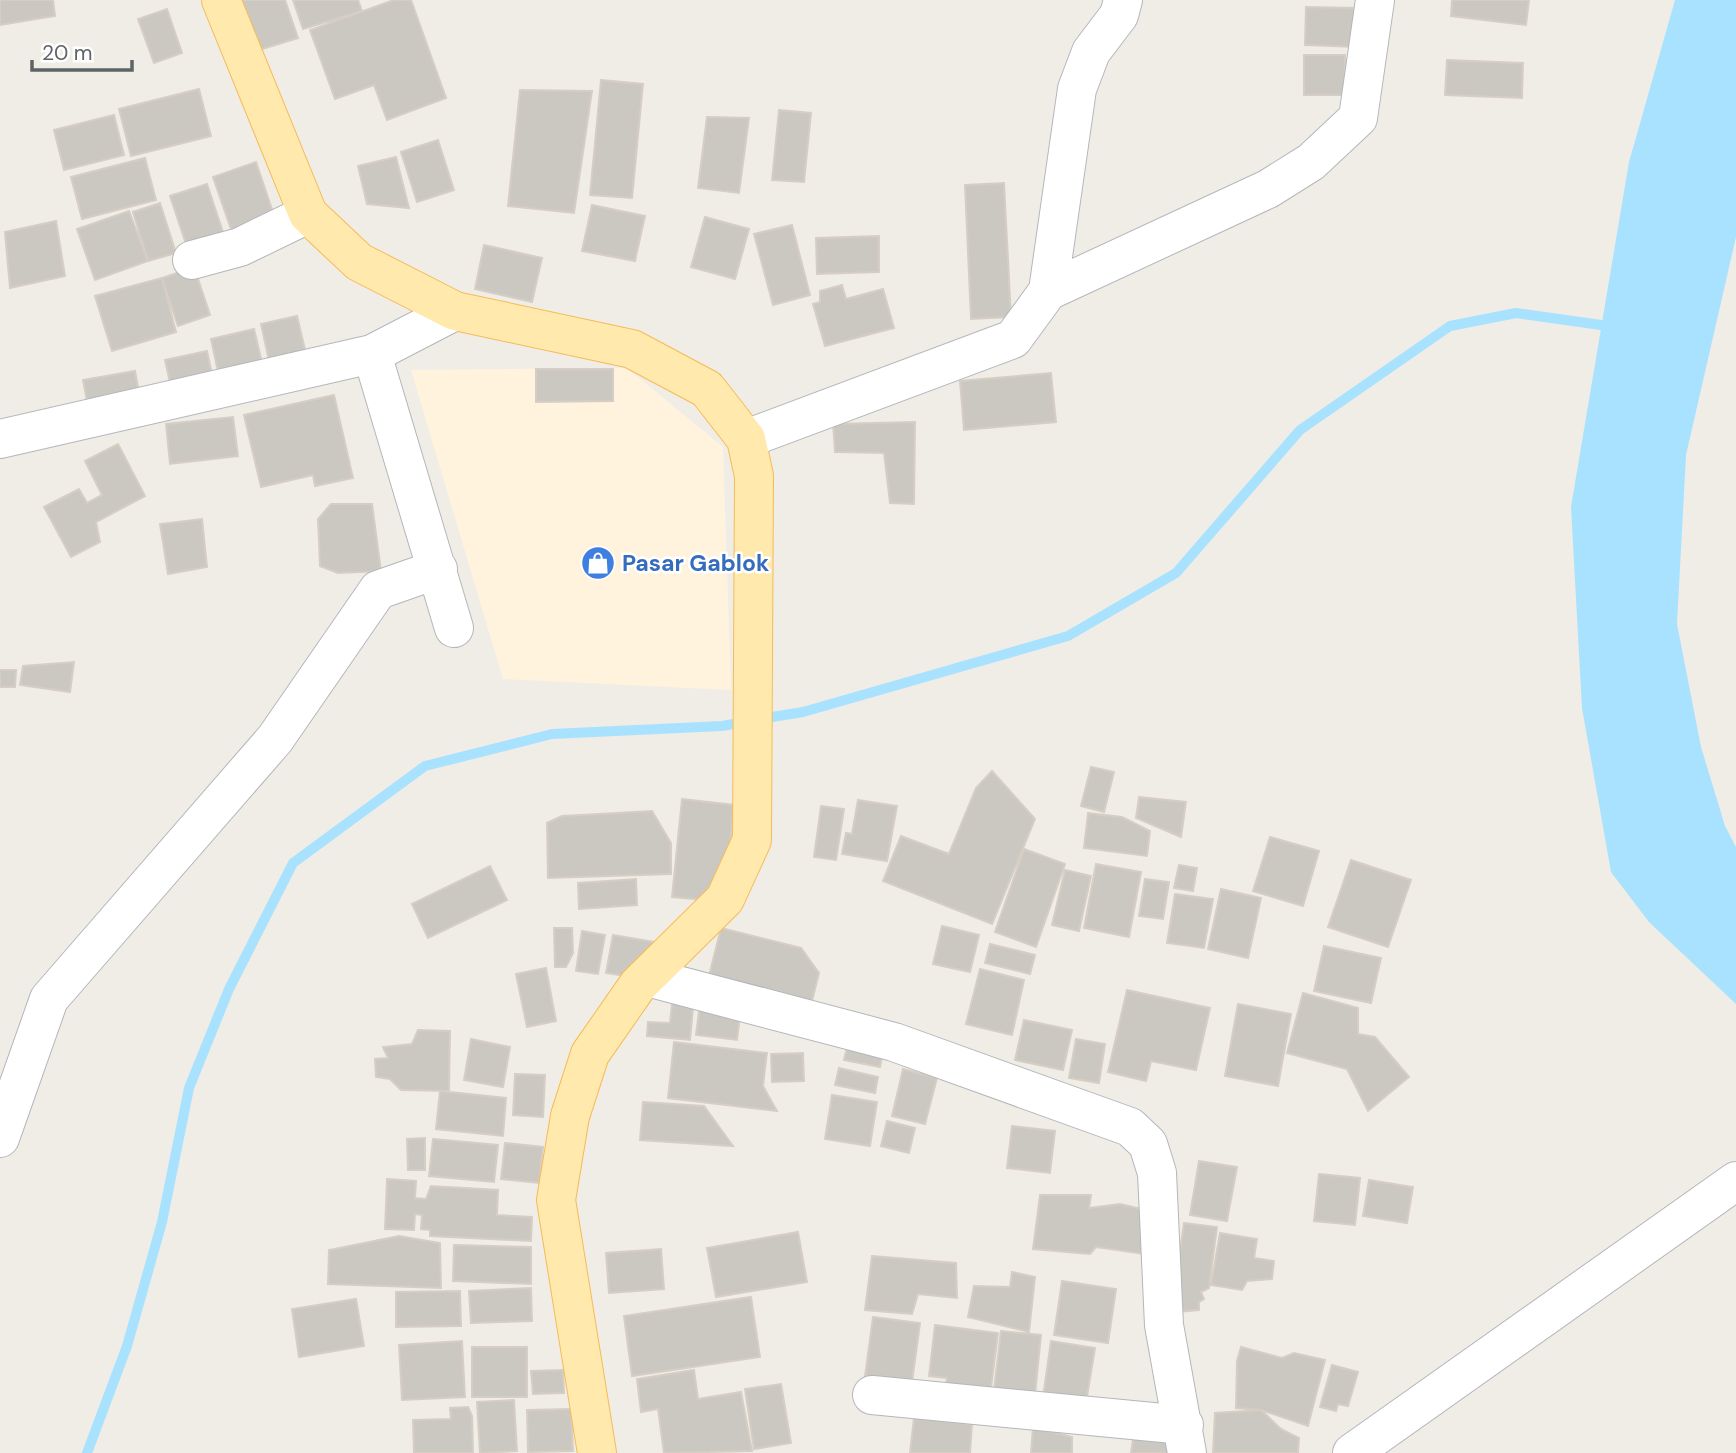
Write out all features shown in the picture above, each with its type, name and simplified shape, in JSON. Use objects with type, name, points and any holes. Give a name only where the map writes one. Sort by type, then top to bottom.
[{"type":"main road","points":[[221,0],[308,214],[359,262],[455,312],[632,349],[707,389],[746,439],[754,476],[752,840],[725,900],[648,977],[590,1054],[570,1116],[556,1200],[597,1453]]},
{"type":"street","points":[[746,439],[1013,339],[1048,291],[1077,89],[1091,52],[1119,15],[1122,0]]},
{"type":"street","points":[[1048,291],[1268,189],[1311,162],[1358,118],[1375,0]]},
{"type":"street","points":[[192,260],[240,247],[308,214]]},
{"type":"street","points":[[0,439],[372,354],[455,312]]},
{"type":"street","points":[[372,354],[454,628]]},
{"type":"street","points":[[0,1138],[49,999],[275,739],[378,590],[438,569]]},
{"type":"street","points":[[648,977],[894,1042],[1130,1127],[1148,1144],[1157,1173],[1164,1325],[1186,1439],[872,1395]]},
{"type":"street","points":[[1352,1453],[1736,1181]]},
{"type":"shaded area","name":"Pasar Gablok","points":[[627,368],[723,447],[731,690],[503,679],[411,370]]},
{"type":"water","points":[[1675,0],[1736,0],[1736,237],[1686,455],[1677,624],[1701,747],[1725,826],[1736,847],[1736,1004],[1649,922],[1611,872],[1582,708],[1571,507],[1629,162]]},
{"type":"building","points":[[0,0],[53,0],[55,16],[0,25]]},
{"type":"building","points":[[242,0],[285,0],[298,38],[259,50]]},
{"type":"building","points":[[293,0],[358,0],[362,11],[303,29]]},
{"type":"building","points":[[394,0],[411,0],[446,98],[387,120],[374,85],[335,99],[310,30]]},
{"type":"building","points":[[1452,0],[1529,0],[1526,25],[1451,16]]},
{"type":"building","points":[[1306,7],[1357,8],[1356,47],[1305,45]]},
{"type":"building","points":[[167,9],[182,53],[154,63],[138,19]]},
{"type":"building","points":[[1304,55],[1345,55],[1345,95],[1304,95]]},
{"type":"building","points":[[1447,60],[1523,63],[1522,98],[1445,95]]},
{"type":"building","points":[[601,80],[643,84],[632,198],[590,195]]},
{"type":"building","points":[[199,89],[211,136],[131,156],[119,109]]},
{"type":"building","points":[[520,90],[592,91],[574,213],[508,206]]},
{"type":"building","points":[[779,110],[811,113],[804,182],[772,180]]},
{"type":"building","points":[[114,115],[124,155],[64,170],[54,130]]},
{"type":"building","points":[[707,117],[749,118],[739,193],[698,188]]},
{"type":"building","points":[[438,140],[454,190],[417,202],[401,152]]},
{"type":"building","points":[[396,157],[409,208],[367,204],[358,166]]},
{"type":"building","points":[[145,158],[156,200],[82,219],[71,177]]},
{"type":"building","points":[[256,162],[276,221],[233,235],[213,177]]},
{"type":"building","points":[[1004,183],[1011,317],[971,319],[965,185]]},
{"type":"building","points":[[207,184],[224,235],[187,247],[170,196]]},
{"type":"building","points":[[160,203],[176,253],[148,261],[133,212]]},
{"type":"building","points":[[592,205],[645,216],[635,261],[582,251]]},
{"type":"building","points":[[129,211],[148,261],[95,280],[77,229]]},
{"type":"building","points":[[705,217],[749,229],[735,279],[691,267]]},
{"type":"building","points":[[56,221],[65,276],[10,288],[5,232]]},
{"type":"building","points":[[792,225],[810,295],[773,305],[754,234]]},
{"type":"building","points":[[879,236],[879,272],[817,274],[816,238]]},
{"type":"building","points":[[484,245],[542,258],[532,302],[475,289]]},
{"type":"building","points":[[194,267],[210,315],[178,326],[162,278]]},
{"type":"building","points":[[162,278],[176,332],[112,351],[95,296]]},
{"type":"building","points":[[842,285],[846,299],[883,289],[894,328],[825,346],[813,304],[820,302],[820,291]]},
{"type":"building","points":[[297,316],[308,362],[271,370],[261,324]]},
{"type":"building","points":[[254,329],[264,371],[220,381],[211,339]]},
{"type":"building","points":[[207,351],[217,397],[175,405],[165,360]]},
{"type":"building","points":[[536,369],[613,369],[613,401],[536,402]]},
{"type":"building","points":[[135,371],[145,424],[93,433],[83,380]]},
{"type":"building","points":[[1051,373],[1056,422],[964,430],[960,381]]},
{"type":"building","points":[[334,395],[353,478],[315,486],[313,475],[261,487],[244,415]]},
{"type":"building","points":[[233,417],[238,456],[170,464],[166,424]]},
{"type":"building","points":[[915,422],[914,504],[890,503],[884,453],[835,452],[833,424]]},
{"type":"building","points":[[118,444],[145,496],[96,522],[100,542],[71,557],[44,507],[79,489],[87,503],[102,495],[85,461]]},
{"type":"building","points":[[331,504],[372,504],[381,571],[338,573],[320,566],[318,519]]},
{"type":"building","points":[[202,519],[207,567],[168,574],[160,524]]},
{"type":"building","points":[[74,662],[70,692],[20,685],[23,666]]},
{"type":"building","points":[[0,670],[16,670],[15,687],[0,687]]},
{"type":"building","points":[[1091,767],[1114,772],[1104,812],[1081,806]]},
{"type":"building","points":[[992,771],[1035,819],[992,924],[883,881],[901,836],[949,854],[976,788]]},
{"type":"building","points":[[1139,797],[1186,802],[1181,837],[1136,818]]},
{"type":"building","points":[[682,799],[734,805],[728,864],[705,900],[672,897]]},
{"type":"building","points":[[858,800],[897,806],[887,861],[842,854],[846,833],[852,834]]},
{"type":"building","points":[[821,806],[844,809],[836,860],[814,857]]},
{"type":"building","points":[[652,811],[671,843],[671,874],[548,878],[547,823],[562,816]]},
{"type":"building","points":[[1088,813],[1122,817],[1150,831],[1147,856],[1084,848]]},
{"type":"building","points":[[1270,837],[1319,851],[1303,906],[1253,891]]},
{"type":"building","points":[[1024,849],[1065,864],[1036,947],[995,932]]},
{"type":"building","points":[[1351,860],[1411,880],[1388,947],[1328,927]]},
{"type":"building","points":[[1096,864],[1141,872],[1129,937],[1084,928]]},
{"type":"building","points":[[1179,865],[1197,868],[1193,891],[1174,888]]},
{"type":"building","points":[[490,866],[507,900],[428,938],[412,904]]},
{"type":"building","points":[[1065,870],[1091,876],[1079,931],[1052,925]]},
{"type":"building","points":[[636,879],[637,905],[579,909],[578,883]]},
{"type":"building","points":[[1145,879],[1169,882],[1163,919],[1139,916]]},
{"type":"building","points":[[1221,889],[1261,898],[1248,958],[1208,949]]},
{"type":"building","points":[[1175,894],[1213,899],[1204,948],[1167,943]]},
{"type":"building","points":[[942,926],[979,935],[970,972],[933,964]]},
{"type":"building","points":[[554,928],[572,928],[573,953],[566,967],[555,967]]},
{"type":"building","points":[[721,928],[801,948],[819,973],[811,1005],[708,980]]},
{"type":"building","points":[[582,931],[605,935],[598,974],[576,971]]},
{"type":"building","points":[[613,935],[660,943],[638,978],[606,973]]},
{"type":"building","points":[[990,944],[1035,955],[1030,974],[985,963]]},
{"type":"building","points":[[1324,946],[1381,958],[1371,1003],[1314,991]]},
{"type":"building","points":[[546,968],[556,1021],[527,1027],[516,974]]},
{"type":"building","points":[[980,969],[1024,980],[1012,1035],[966,1024]]},
{"type":"building","points":[[1127,990],[1210,1008],[1196,1070],[1151,1061],[1146,1081],[1108,1072]]},
{"type":"building","points":[[1303,993],[1358,1008],[1358,1034],[1375,1037],[1409,1077],[1368,1111],[1347,1069],[1287,1053]]},
{"type":"building","points":[[673,995],[694,997],[690,1040],[647,1036],[648,1022],[670,1023]]},
{"type":"building","points":[[700,1003],[741,1008],[737,1040],[696,1035]]},
{"type":"building","points":[[1238,1004],[1291,1014],[1278,1086],[1225,1076]]},
{"type":"building","points":[[1024,1020],[1072,1030],[1063,1070],[1015,1060]]},
{"type":"building","points":[[418,1030],[450,1031],[449,1091],[401,1090],[390,1079],[376,1077],[375,1059],[388,1058],[383,1047],[412,1044]]},
{"type":"building","points":[[471,1039],[510,1047],[503,1087],[464,1080]]},
{"type":"building","points":[[849,1039],[884,1046],[880,1067],[844,1060]]},
{"type":"building","points":[[1076,1039],[1105,1044],[1099,1083],[1069,1078]]},
{"type":"building","points":[[674,1042],[767,1053],[763,1086],[777,1111],[668,1098]]},
{"type":"building","points":[[803,1053],[804,1081],[772,1082],[771,1054]]},
{"type":"building","points":[[839,1068],[878,1077],[875,1093],[835,1085]]},
{"type":"building","points":[[903,1069],[937,1078],[925,1124],[892,1116]]},
{"type":"building","points":[[515,1074],[545,1075],[543,1117],[513,1115]]},
{"type":"building","points":[[440,1091],[506,1098],[503,1136],[436,1129]]},
{"type":"building","points":[[832,1095],[877,1102],[870,1146],[825,1139]]},
{"type":"building","points":[[643,1102],[704,1106],[733,1146],[640,1140]]},
{"type":"building","points":[[887,1121],[915,1128],[909,1153],[881,1146]]},
{"type":"building","points":[[1012,1126],[1055,1131],[1050,1173],[1007,1168]]},
{"type":"building","points":[[425,1138],[425,1170],[408,1170],[407,1139]]},
{"type":"building","points":[[433,1139],[498,1145],[494,1182],[429,1176]]},
{"type":"building","points":[[505,1143],[543,1147],[539,1183],[501,1179]]},
{"type":"building","points":[[1199,1161],[1237,1167],[1227,1221],[1190,1215]]},
{"type":"building","points":[[1319,1174],[1360,1178],[1355,1225],[1314,1221]]},
{"type":"building","points":[[387,1179],[416,1181],[415,1198],[426,1199],[431,1186],[498,1190],[497,1215],[532,1217],[531,1241],[430,1236],[430,1230],[421,1229],[422,1215],[415,1214],[414,1230],[385,1229]]},
{"type":"building","points":[[1369,1180],[1413,1187],[1407,1223],[1363,1216]]},
{"type":"building","points":[[1040,1195],[1091,1195],[1089,1208],[1120,1204],[1154,1212],[1144,1254],[1096,1247],[1090,1254],[1033,1249]]},
{"type":"building","points":[[1184,1223],[1217,1227],[1209,1288],[1201,1292],[1204,1299],[1199,1302],[1199,1310],[1178,1312],[1176,1278]]},
{"type":"building","points":[[798,1232],[807,1282],[716,1297],[707,1248]]},
{"type":"building","points":[[1220,1233],[1257,1239],[1254,1258],[1274,1261],[1272,1279],[1247,1281],[1242,1290],[1211,1285]]},
{"type":"building","points":[[399,1236],[440,1243],[441,1288],[328,1284],[329,1250]]},
{"type":"building","points":[[454,1245],[531,1247],[531,1284],[453,1281]]},
{"type":"building","points":[[661,1249],[664,1289],[609,1293],[606,1253]]},
{"type":"building","points":[[872,1256],[956,1263],[957,1298],[918,1294],[912,1314],[865,1310]]},
{"type":"building","points":[[1012,1272],[1035,1277],[1029,1332],[968,1317],[974,1286],[1010,1287]]},
{"type":"building","points":[[1062,1281],[1116,1289],[1108,1343],[1054,1335]]},
{"type":"building","points":[[531,1288],[532,1321],[471,1323],[469,1291]]},
{"type":"building","points":[[460,1291],[461,1326],[396,1327],[396,1292]]},
{"type":"building","points":[[751,1297],[760,1357],[632,1376],[624,1316]]},
{"type":"building","points":[[356,1299],[364,1346],[299,1357],[292,1309]]},
{"type":"building","points":[[873,1317],[920,1323],[911,1390],[864,1384]]},
{"type":"building","points":[[935,1325],[998,1333],[990,1396],[945,1390],[947,1378],[929,1376]]},
{"type":"building","points":[[1001,1331],[1041,1335],[1035,1395],[994,1390]]},
{"type":"building","points":[[462,1341],[465,1397],[402,1400],[399,1345]]},
{"type":"building","points":[[1051,1341],[1095,1348],[1085,1409],[1042,1404]]},
{"type":"building","points":[[472,1347],[527,1347],[527,1397],[472,1397]]},
{"type":"building","points":[[1241,1347],[1282,1358],[1294,1353],[1325,1360],[1308,1426],[1261,1410],[1236,1408],[1237,1361]]},
{"type":"building","points":[[1332,1365],[1358,1372],[1348,1406],[1338,1404],[1336,1411],[1320,1407]]},
{"type":"building","points":[[563,1370],[564,1393],[533,1394],[531,1371]]},
{"type":"building","points":[[694,1370],[698,1399],[741,1392],[752,1451],[664,1453],[658,1409],[641,1412],[637,1379]]},
{"type":"building","points":[[781,1384],[791,1443],[754,1449],[745,1389]]},
{"type":"building","points":[[514,1400],[517,1451],[480,1453],[477,1402]]},
{"type":"building","points":[[468,1407],[472,1416],[473,1453],[414,1453],[413,1420],[451,1419],[450,1408]]},
{"type":"building","points":[[571,1409],[573,1451],[528,1452],[527,1410]]},
{"type":"building","points":[[1261,1410],[1281,1429],[1299,1438],[1298,1453],[1213,1453],[1215,1413]]},
{"type":"building","points":[[914,1418],[972,1424],[970,1453],[910,1453]]},
{"type":"building","points":[[1135,1426],[1164,1432],[1176,1453],[1131,1453]]},
{"type":"building","points":[[1033,1427],[1072,1437],[1072,1453],[1031,1453]]},
{"type":"waterway","points":[[760,719],[803,712],[1068,636],[1176,573],[1300,430],[1450,326],[1516,313],[1601,325]]},
{"type":"waterway","points":[[87,1453],[127,1346],[162,1222],[189,1088],[229,989],[293,863],[425,766],[552,734],[722,726],[745,722]]},
{"type":"place","name":"Pasar Gablok","points":[[598,563]]}]
